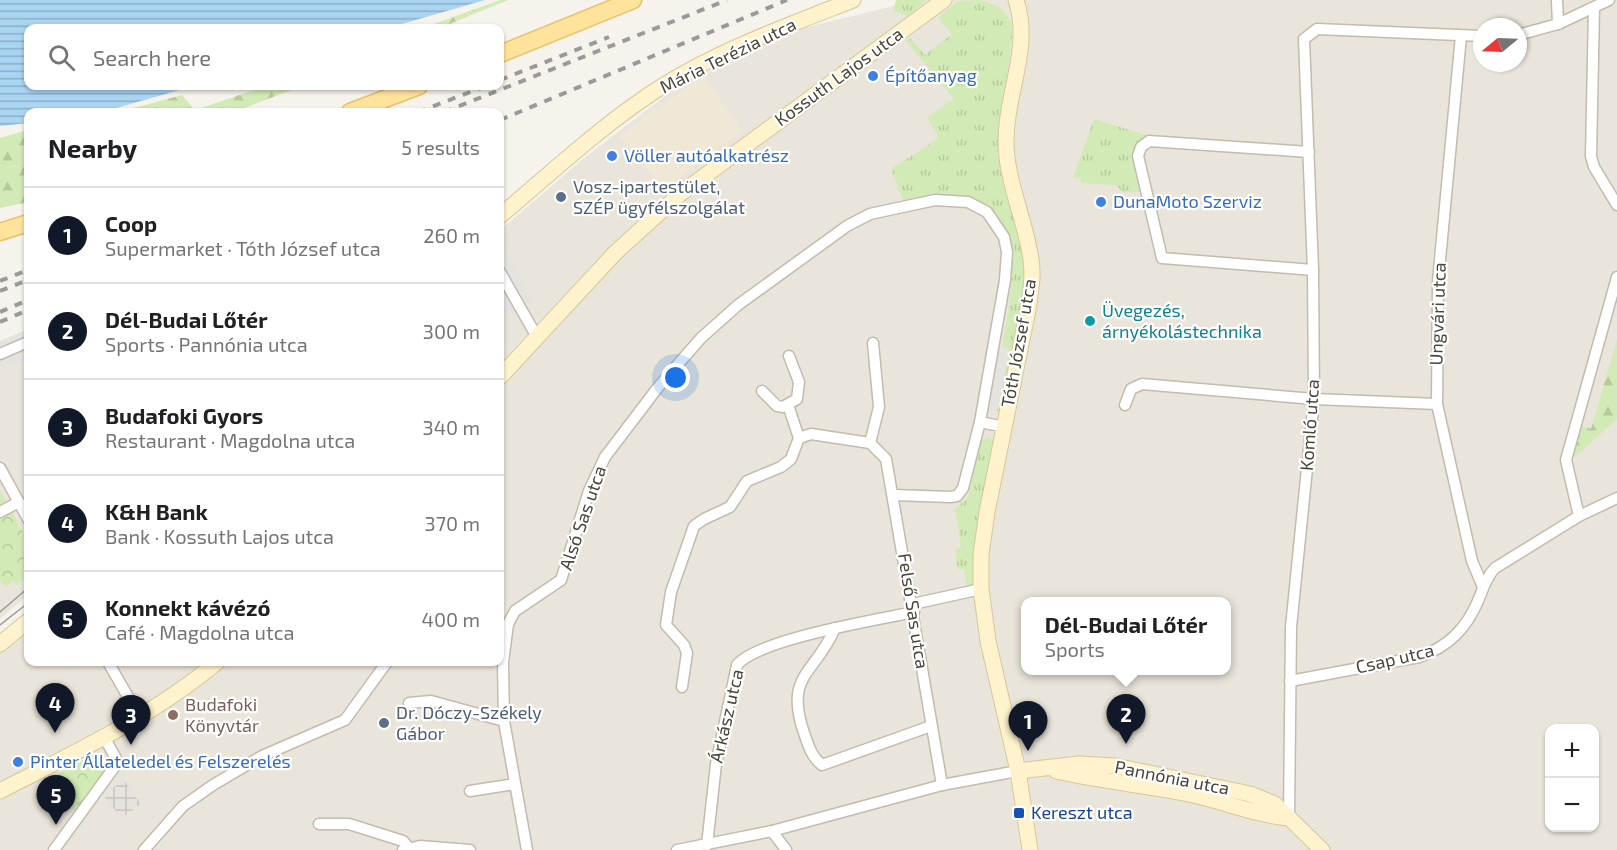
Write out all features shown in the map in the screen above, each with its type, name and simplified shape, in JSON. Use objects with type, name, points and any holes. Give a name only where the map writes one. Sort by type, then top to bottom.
[{"type":"main road","points":[[504,52],[633,0]]},
{"type":"main road","name":"Mária Terézia utca","points":[[504,213],[614,120],[663,86],[715,59],[853,0]]},
{"type":"main road","name":"Kossuth Lajos utca","points":[[504,373],[616,252],[680,194],[944,0]]},
{"type":"main road","name":"Tóth József utca","points":[[1004,0],[1018,6],[1022,40],[1007,125],[1007,161],[1029,243],[1032,279],[985,528],[981,589],[992,662],[1018,771],[1030,850]]},
{"type":"main road","points":[[361,108],[408,90]]},
{"type":"main road","points":[[0,232],[24,224]]},
{"type":"main road","points":[[0,644],[24,624]]},
{"type":"main road","points":[[0,791],[104,737],[173,695],[212,666]]},
{"type":"main road","name":"Pannónia utca","points":[[1018,771],[1047,769],[1152,787],[1220,801],[1266,816],[1288,818]]},
{"type":"main road","points":[[1288,818],[1322,850]]},
{"type":"street","points":[[1557,0],[1558,24]]},
{"type":"street","points":[[1527,33],[1558,24],[1609,0]]},
{"type":"street","points":[[1594,8],[1591,156],[1594,167],[1617,205]]},
{"type":"street","name":"Komló utca","points":[[1288,818],[1291,627],[1314,399],[1313,270],[1304,39],[1308,33],[1317,29],[1461,36]]},
{"type":"street","points":[[1461,36],[1473,36]]},
{"type":"street","name":"Ungvári utca","points":[[1461,36],[1438,281],[1437,404],[1449,468],[1472,561],[1483,587]]},
{"type":"street","points":[[1309,152],[1149,141],[1141,147],[1138,156],[1162,258],[1313,270]]},
{"type":"street","name":"Alsó Sas utca","points":[[504,654],[508,624],[512,617],[526,602],[551,589],[561,580],[589,490],[605,457],[659,386],[701,338],[738,304],[847,226],[870,214],[923,202],[954,200],[968,202],[987,212]]},
{"type":"street","name":"Tóth József utca","points":[[894,495],[957,496],[963,488],[980,422],[1005,280],[1007,252],[1004,237],[987,212]]},
{"type":"street","points":[[1579,516],[1566,460],[1617,277]]},
{"type":"street","points":[[504,279],[537,337]]},
{"type":"street","points":[[799,438],[811,434],[870,443],[879,407],[873,343]]},
{"type":"street","points":[[0,354],[24,344]]},
{"type":"street","points":[[762,392],[777,406],[788,405],[797,399],[799,382],[789,356]]},
{"type":"street","points":[[1125,405],[1131,389],[1142,384],[1314,399],[1437,404]]},
{"type":"street","points":[[682,687],[687,653],[666,625],[671,592],[694,526],[730,507],[747,481],[781,467],[791,459],[799,438],[788,405]]},
{"type":"street","name":"Tóth József utca","points":[[980,422],[1005,427]]},
{"type":"street","name":"Felső Sas utca","points":[[870,443],[886,459],[894,495],[942,785]]},
{"type":"street","points":[[0,468],[24,511]]},
{"type":"street","name":"Csap utca","points":[[1290,681],[1419,657],[1438,651],[1447,645],[1464,625],[1488,575],[1509,557],[1579,516],[1617,498]]},
{"type":"street","points":[[0,512],[19,502]]},
{"type":"street","name":"Árkász utca","points":[[707,845],[716,764],[736,665],[743,657],[780,642],[981,589]]},
{"type":"street","points":[[835,628],[827,648],[803,674],[797,690],[797,712],[812,758],[822,765],[931,726]]},
{"type":"street","points":[[110,666],[139,716]]},
{"type":"street","points":[[144,850],[183,806],[221,780],[262,756],[345,720],[384,666]]},
{"type":"street","name":"Alsó Sas utca","points":[[503,666],[504,721],[527,850]]},
{"type":"street","points":[[409,704],[431,701],[504,721]]},
{"type":"street","points":[[54,850],[118,762],[104,737]]},
{"type":"street","points":[[677,850],[772,831],[942,785],[1018,771]]},
{"type":"street","points":[[470,791],[515,784]]},
{"type":"street","points":[[319,824],[349,824],[403,841],[406,849],[470,850]]},
{"type":"street","points":[[772,831],[786,850]]},
{"type":"shaded area","points":[[918,0],[1617,0],[1617,850],[0,850],[0,651],[24,630],[24,666],[504,666],[504,227],[583,159],[678,86],[783,33]]},
{"type":"shaded area","points":[[703,76],[742,130],[665,189],[619,136]]},
{"type":"shaded area","points":[[504,249],[533,300],[505,316],[504,314]]},
{"type":"shaded area","points":[[24,331],[24,361],[0,371],[0,341]]},
{"type":"shaded area","points":[[994,346],[1009,349],[997,411],[982,408]]},
{"type":"shaded area","points":[[24,351],[24,598],[0,619],[0,361]]},
{"type":"shaded area","points":[[123,779],[141,804],[121,818],[104,796]]},
{"type":"green space","points":[[500,0],[508,0],[450,24],[434,24]]},
{"type":"green space","points":[[896,0],[926,0],[909,16],[893,11]]},
{"type":"green space","points":[[980,0],[1001,9],[1008,16],[1013,27],[999,142],[1006,194],[1022,235],[1029,270],[1003,413],[997,411],[1009,349],[1002,348],[1012,274],[1011,250],[1005,230],[993,213],[974,201],[945,195],[903,200],[891,169],[939,138],[927,117],[954,99],[906,41],[910,38],[925,55],[952,34],[938,18],[958,1]]},
{"type":"green space","points":[[254,90],[292,90],[244,108],[201,108]]},
{"type":"green space","points":[[182,95],[193,108],[134,108]]},
{"type":"green space","points":[[1094,119],[1153,137],[1138,141],[1134,154],[1134,166],[1140,192],[1122,192],[1117,185],[1081,183],[1081,178],[1073,178]]},
{"type":"green space","points":[[24,131],[24,203],[0,208],[0,138]]},
{"type":"green space","points":[[1617,340],[1617,419],[1575,457],[1572,454],[1580,425],[1591,429]]},
{"type":"green space","points":[[987,437],[993,440],[993,453],[976,586],[967,587],[964,569],[958,569],[955,550],[961,546],[955,509],[968,497],[981,441]]},
{"type":"green space","points":[[0,491],[24,534],[24,579],[17,585],[13,581],[6,587],[0,580]]},
{"type":"green space","points":[[98,753],[107,767],[74,812],[52,776]]},
{"type":"water","points":[[0,0],[485,0],[402,24],[24,24],[24,90],[180,90],[116,108],[24,108],[24,123],[0,126]]},
{"type":"tram line","points":[[0,612],[24,591]]},
{"type":"tram line","points":[[0,625],[24,606]]},
{"type":"railway","points":[[504,88],[727,0]]},
{"type":"railway","points":[[504,118],[787,0]]},
{"type":"railway","points":[[504,78],[609,37]]},
{"type":"railway","points":[[428,108],[476,90]]},
{"type":"railway","points":[[454,108],[500,90]]},
{"type":"railway","points":[[0,281],[24,272]]},
{"type":"railway","points":[[0,291],[24,282]]},
{"type":"railway","points":[[0,312],[24,302]]},
{"type":"railway","points":[[0,322],[24,312]]},
{"type":"place","name":"Építőanyag","points":[[873,76]]},
{"type":"place","name":"Völler autóalkatrész","points":[[612,156]]},
{"type":"place","name":"Vosz-ipartestület, SZÉP ügyfélszolgálat","points":[[561,197]]},
{"type":"place","name":"DunaMoto Szerviz","points":[[1101,202]]},
{"type":"place","name":"Üvegezés, árnyékolástechnika","points":[[1090,321]]},
{"type":"place","name":"Budafoki Könyvtár","points":[[173,715]]},
{"type":"place","name":"Dr. Dóczy-Székely Gábor","points":[[384,723]]},
{"type":"place","name":"K&H Bank","points":[[55,733]]},
{"type":"place","name":"Dél-Budai Lőtér","points":[[1126,744]]},
{"type":"place","name":"Budafoki Gyors","points":[[131,745]]},
{"type":"place","name":"Coop","points":[[1028,751]]},
{"type":"place","name":"Pinter Állateledel és Felszerelés","points":[[18,762]]},
{"type":"place","name":"Kereszt utca","points":[[1019,813]]},
{"type":"place","name":"Konnekt kávézó","points":[[56,825]]}]
